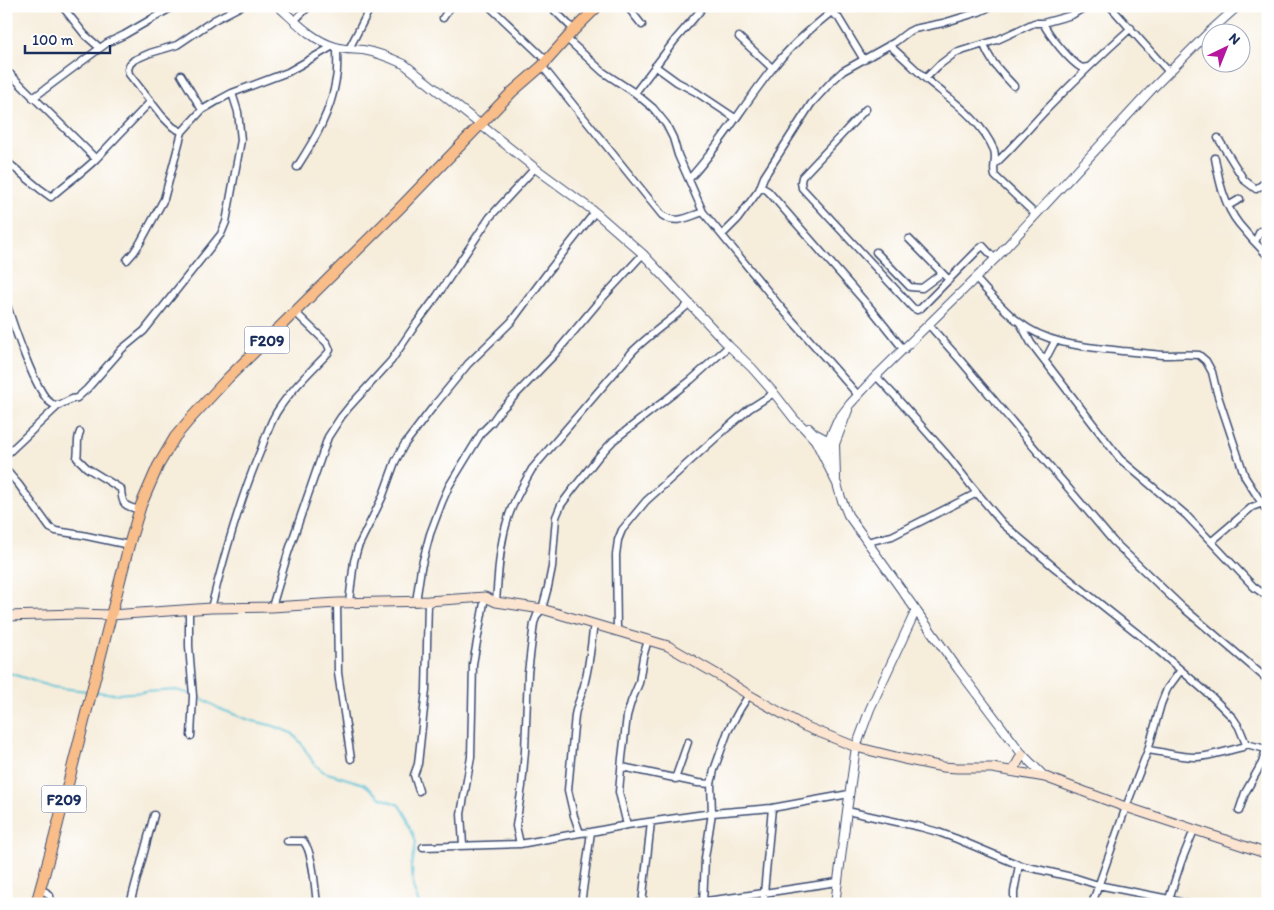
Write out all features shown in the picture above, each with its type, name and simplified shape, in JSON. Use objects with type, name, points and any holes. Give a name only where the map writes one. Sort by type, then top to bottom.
[{"type":"main road","name":"F209","points":[[36,904],[129,545],[140,510],[158,466],[175,437],[208,399],[398,210],[512,92],[544,63],[598,6]]},
{"type":"main road","points":[[6,616],[111,615],[211,608],[272,607],[336,602],[416,602],[485,597],[496,602],[542,609],[668,646],[804,726],[856,747],[943,767],[992,768],[1045,777],[1126,807],[1268,854]]},
{"type":"main road","points":[[1013,771],[1022,754]]},
{"type":"street","points":[[62,6],[85,35],[100,48]]},
{"type":"street","points":[[33,98],[107,43],[124,36],[174,6]]},
{"type":"street","points":[[182,132],[173,127],[162,116],[129,74],[130,64],[140,57],[177,45],[214,20],[241,6]]},
{"type":"street","points":[[278,6],[310,34],[335,47],[364,50],[404,64],[480,126],[595,212],[643,254],[774,393],[795,420],[805,424],[815,437],[848,515],[958,669],[1022,754],[1045,777]]},
{"type":"street","points":[[295,20],[309,6]]},
{"type":"street","points":[[349,49],[371,6]]},
{"type":"street","points":[[443,18],[451,6]]},
{"type":"street","points":[[490,6],[544,63],[662,214],[668,219],[679,220],[703,212]]},
{"type":"street","points":[[628,6],[642,25]]},
{"type":"street","points":[[722,235],[737,220],[759,190],[764,178],[811,104],[831,82],[843,72],[914,29],[943,23],[992,6]]},
{"type":"street","points":[[926,78],[955,53],[996,40],[1034,23],[1043,23],[1072,15],[1087,6]]},
{"type":"street","points":[[1110,6],[1169,72]]},
{"type":"street","points":[[815,437],[825,432],[837,421],[876,376],[995,259],[1153,88],[1238,6]]},
{"type":"street","points":[[551,8],[574,30]]},
{"type":"street","points":[[689,179],[772,68],[832,10],[864,60]]},
{"type":"street","points":[[635,93],[675,40],[700,11]]},
{"type":"street","points":[[1043,23],[1052,38],[1073,61],[1082,68],[1088,67]]},
{"type":"street","points":[[996,163],[1088,67],[1130,28]]},
{"type":"street","points":[[739,37],[772,68]]},
{"type":"street","points":[[567,39],[604,72],[653,108],[674,138],[678,155],[703,212],[783,310],[858,396]]},
{"type":"street","points":[[984,44],[995,65],[1014,86]]},
{"type":"street","points":[[889,45],[967,113],[988,140],[994,152],[996,163],[995,176],[1036,214]]},
{"type":"street","points":[[127,260],[140,243],[164,199],[182,132],[202,110],[232,93],[288,72],[335,47]]},
{"type":"street","points":[[297,167],[327,115],[337,78],[335,47]]},
{"type":"street","points":[[655,66],[735,118]]},
{"type":"street","points":[[10,74],[96,159]]},
{"type":"street","points":[[181,75],[202,110]]},
{"type":"street","points":[[6,455],[59,405],[77,398],[122,349],[144,331],[221,234],[226,222],[241,140],[238,112],[232,93]]},
{"type":"street","points":[[6,161],[51,197],[84,171],[151,101]]},
{"type":"street","points":[[866,109],[802,177],[802,188],[913,308],[917,310],[979,248],[983,246],[995,259]]},
{"type":"street","points":[[1218,138],[1244,180],[1256,189],[1263,184],[1268,192]]},
{"type":"street","points":[[1214,158],[1219,183],[1228,206],[1238,223],[1268,256]]},
{"type":"street","points":[[272,607],[308,494],[325,445],[332,431],[349,407],[391,361],[490,217],[535,168]]},
{"type":"street","points":[[759,190],[763,188],[768,191],[872,310],[904,350]]},
{"type":"street","points":[[1228,206],[1240,199]]},
{"type":"street","points":[[349,602],[354,561],[358,547],[382,498],[395,462],[404,445],[468,364],[511,322],[595,212]]},
{"type":"street","points":[[1255,242],[1260,231]]},
{"type":"street","points":[[909,239],[949,280]]},
{"type":"street","points":[[876,252],[910,286],[922,288],[942,272]]},
{"type":"street","points":[[416,602],[430,534],[442,502],[482,432],[555,354],[596,305],[643,254]]},
{"type":"street","points":[[976,279],[1020,323],[1040,335],[1055,341],[1102,349],[1164,355],[1199,355],[1206,361],[1212,372],[1216,393],[1245,477],[1254,493],[1265,502],[1268,513]]},
{"type":"street","points":[[6,302],[32,374],[51,403],[59,405]]},
{"type":"street","points":[[496,602],[501,547],[506,524],[516,498],[532,469],[633,350],[689,304]]},
{"type":"street","points":[[211,608],[220,570],[244,495],[274,415],[288,396],[330,350],[327,343],[295,312]]},
{"type":"street","points":[[1020,323],[1031,343],[1120,459],[1186,515],[1254,587],[1268,596]]},
{"type":"street","points":[[929,325],[1114,541],[1181,606],[1268,680]]},
{"type":"street","points":[[1045,360],[1055,341]]},
{"type":"street","points":[[520,844],[516,826],[525,750],[528,674],[534,624],[542,609],[552,567],[556,517],[570,493],[614,440],[691,380],[729,346]]},
{"type":"street","points":[[876,376],[948,456],[1004,524],[1024,543],[1134,630],[1213,698],[1233,718],[1246,744]]},
{"type":"street","points":[[617,631],[616,554],[622,530],[646,501],[719,435],[749,409],[774,393]]},
{"type":"street","points":[[836,484],[831,446],[850,404]]},
{"type":"street","points":[[831,472],[828,460],[837,421]]},
{"type":"street","points":[[80,432],[77,437],[77,458],[87,468],[121,489],[121,500],[126,506],[140,510]]},
{"type":"street","points":[[815,437],[831,446]]},
{"type":"street","points":[[6,470],[50,528],[56,531],[129,545]]},
{"type":"street","points":[[867,542],[892,536],[977,493]]},
{"type":"street","points":[[1212,541],[1252,507],[1265,502]]},
{"type":"street","points":[[464,845],[461,814],[471,751],[474,664],[485,597]]},
{"type":"street","points":[[418,791],[414,775],[418,764],[426,690],[428,601]]},
{"type":"street","points":[[336,602],[338,673],[351,759]]},
{"type":"street","points":[[189,610],[189,646],[193,696],[191,736]]},
{"type":"street","points":[[835,904],[846,810],[856,747],[870,709],[916,610]]},
{"type":"street","points":[[580,833],[568,790],[568,779],[576,706],[586,678],[594,624]]},
{"type":"street","points":[[627,825],[619,792],[622,758],[627,716],[638,683],[648,640]]},
{"type":"street","points":[[1092,904],[1148,750],[1167,689],[1181,670]]},
{"type":"street","points":[[702,902],[705,858],[712,814],[710,802],[714,770],[728,731],[749,695]]},
{"type":"street","points":[[675,778],[688,742]]},
{"type":"street","points":[[1148,750],[1196,757],[1243,747],[1246,744],[1267,749],[1262,763],[1245,793],[1239,811]]},
{"type":"street","points":[[622,767],[698,784],[711,784]]},
{"type":"street","points":[[424,847],[520,844],[627,825],[772,808],[849,794]]},
{"type":"street","points":[[764,904],[772,808]]},
{"type":"street","points":[[846,810],[938,832],[1020,865],[1098,885],[1188,904]]},
{"type":"street","points":[[130,904],[154,815]]},
{"type":"street","points":[[642,904],[651,822]]},
{"type":"street","points":[[1169,899],[1194,830]]},
{"type":"street","points":[[581,904],[591,832]]},
{"type":"street","points":[[287,841],[303,841],[306,844],[311,860],[317,904]]},
{"type":"street","points":[[1014,904],[1014,892],[1020,865]]},
{"type":"street","points":[[685,904],[837,882]]},
{"type":"street","points":[[40,891],[46,892],[50,896],[51,904]]},
{"type":"waterway","points":[[6,672],[52,687],[87,691]]},
{"type":"waterway","points":[[97,692],[116,694],[176,690],[191,694]]},
{"type":"waterway","points":[[196,695],[220,709],[292,733],[301,743],[314,764],[324,772],[364,784],[381,798],[399,805],[408,820],[416,842],[412,867],[413,887],[419,904]]}]
